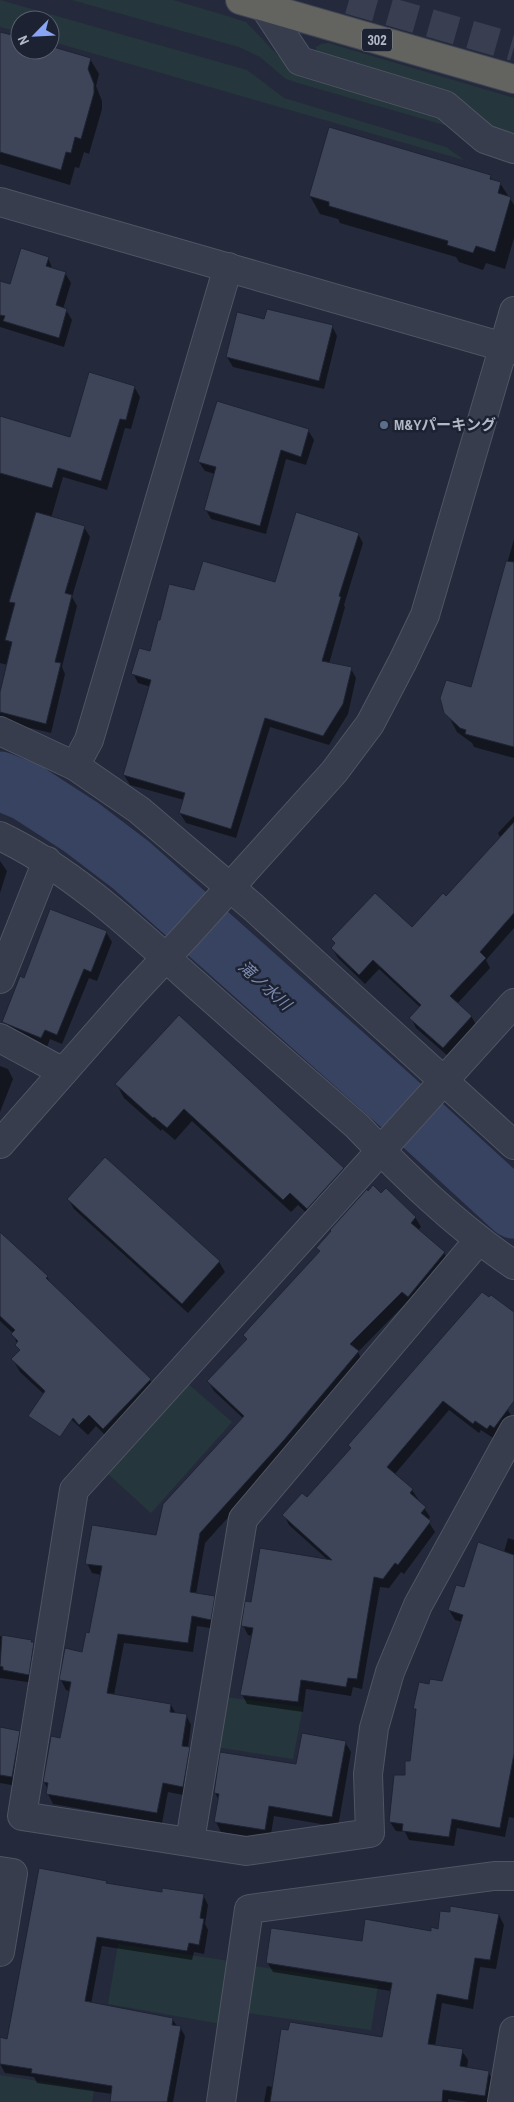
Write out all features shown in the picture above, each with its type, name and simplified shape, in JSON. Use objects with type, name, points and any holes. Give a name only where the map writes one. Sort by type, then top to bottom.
[{"type":"highway","name":"302","points":[[240,0],[514,79]]},
{"type":"street","points":[[266,8],[300,61],[445,105],[486,139],[514,149]]},
{"type":"street","points":[[0,202],[509,348]]},
{"type":"street","points":[[76,766],[89,740],[228,266]]},
{"type":"street","points":[[0,1144],[334,772],[370,724],[425,615],[509,348],[514,311]]},
{"type":"street","points":[[0,731],[76,766],[139,810],[253,907],[514,1145]]},
{"type":"street","points":[[0,836],[46,861],[70,878],[166,958],[357,1126],[381,1152],[478,1241],[514,1265]]},
{"type":"street","points":[[0,979],[46,861]]},
{"type":"street","points":[[514,1003],[423,1106],[354,1179],[74,1490],[22,1816],[246,1850],[370,1833],[368,1774],[374,1728],[390,1672],[418,1605],[514,1430]]},
{"type":"street","points":[[0,1038],[63,1072]]},
{"type":"street","points":[[190,1841],[243,1520],[478,1241]]},
{"type":"street","points":[[0,1870],[13,1873],[0,1952]]},
{"type":"street","points":[[221,2102],[249,1909],[494,1876],[514,1876]]},
{"type":"street","points":[[502,2102],[514,2031]]},
{"type":"shaded area","points":[[0,0],[35,10],[10,10],[10,30],[0,27]]},
{"type":"shaded area","points":[[72,0],[173,0],[246,22],[283,61],[296,69],[439,111],[458,129],[286,79],[260,57],[239,47]]},
{"type":"shaded area","points":[[60,17],[247,70],[284,98],[446,147],[464,160],[60,44]]},
{"type":"shaded area","points":[[328,43],[514,98],[514,137],[317,54],[316,47]]},
{"type":"shaded area","points":[[186,1382],[232,1422],[151,1513],[106,1472]]},
{"type":"shaded area","points":[[225,1697],[303,1707],[293,1759],[216,1747]]},
{"type":"shaded area","points":[[118,1944],[229,1961],[221,2024],[108,2004]]},
{"type":"shaded area","points":[[254,1966],[378,1985],[371,2030],[247,2013]]},
{"type":"shaded area","points":[[0,2075],[94,2090],[92,2102],[0,2102]]},
{"type":"building","points":[[0,32],[10,34],[10,60],[60,60],[60,49],[91,58],[88,69],[94,84],[94,93],[81,139],[75,137],[71,153],[66,152],[61,170],[0,152]]},
{"type":"building","points":[[329,127],[491,175],[490,179],[501,182],[498,193],[511,197],[495,252],[476,246],[473,253],[447,245],[448,241],[329,206],[329,202],[309,196]]},
{"type":"building","points":[[21,248],[49,257],[46,266],[66,272],[56,305],[67,309],[59,338],[3,321],[5,316],[0,315],[0,281],[10,284]]},
{"type":"building","points":[[267,309],[333,325],[319,381],[226,357],[237,312],[264,319]]},
{"type":"building","points":[[89,372],[135,386],[126,420],[120,419],[101,481],[58,468],[52,488],[0,473],[0,416],[70,437]]},
{"type":"building","points":[[217,401],[309,429],[301,457],[281,450],[260,526],[204,510],[216,467],[198,462]]},
{"type":"building","points":[[36,512],[85,526],[65,593],[72,595],[55,662],[61,663],[46,724],[0,712],[0,692],[12,642],[5,640],[15,603],[9,602]]},
{"type":"building","points":[[296,512],[359,533],[339,596],[341,597],[322,661],[352,667],[343,704],[323,736],[265,718],[231,829],[179,813],[185,793],[123,775],[151,680],[131,674],[139,648],[150,651],[169,584],[194,590],[203,561],[275,582]]},
{"type":"building","points":[[506,561],[514,562],[514,747],[465,734],[466,730],[460,728],[444,713],[440,698],[446,680],[471,687]]},
{"type":"building","points":[[514,822],[514,913],[480,952],[486,958],[450,996],[472,1016],[443,1048],[409,1018],[421,1005],[373,960],[359,975],[331,948],[335,943],[331,939],[375,893],[412,927],[443,893],[446,896]]},
{"type":"building","points":[[50,909],[107,931],[91,972],[84,969],[57,1035],[45,1030],[41,1038],[2,1022],[20,976],[24,978]]},
{"type":"building","points":[[179,1015],[344,1168],[307,1209],[290,1193],[283,1200],[184,1109],[167,1128],[115,1084]]},
{"type":"building","points":[[105,1157],[220,1261],[182,1304],[67,1199]]},
{"type":"building","points":[[373,1185],[381,1193],[386,1188],[416,1217],[411,1223],[445,1252],[408,1297],[402,1292],[350,1344],[359,1351],[284,1440],[200,1533],[190,1592],[215,1596],[211,1620],[192,1616],[188,1643],[118,1634],[107,1693],[171,1704],[170,1712],[187,1714],[182,1746],[190,1747],[183,1787],[163,1783],[157,1813],[46,1794],[48,1783],[43,1782],[51,1736],[60,1738],[71,1682],[59,1680],[65,1648],[82,1652],[86,1632],[89,1633],[102,1566],[85,1564],[92,1525],[156,1535],[163,1504],[244,1416],[207,1381],[247,1339],[243,1335],[320,1251],[316,1248],[330,1230],[367,1189],[368,1191]]},
{"type":"building","points":[[0,1232],[48,1276],[46,1278],[151,1379],[103,1429],[89,1415],[79,1425],[73,1418],[60,1437],[28,1416],[45,1391],[11,1359],[20,1350],[15,1345],[18,1341],[11,1334],[15,1330],[0,1316]]},
{"type":"building","points":[[482,1292],[489,1297],[491,1295],[514,1312],[514,1401],[494,1428],[490,1425],[487,1429],[475,1421],[473,1424],[443,1401],[387,1467],[413,1489],[410,1493],[426,1507],[421,1513],[431,1521],[398,1565],[395,1563],[383,1579],[374,1577],[357,1679],[348,1678],[346,1687],[301,1680],[298,1702],[240,1695],[253,1628],[241,1626],[245,1601],[251,1602],[260,1548],[332,1560],[282,1515],[302,1493],[307,1497],[351,1448],[348,1445]]},
{"type":"building","points":[[478,1542],[514,1555],[514,1754],[500,1828],[452,1819],[449,1837],[402,1831],[403,1824],[389,1822],[394,1775],[405,1775],[405,1761],[410,1761],[416,1709],[413,1709],[419,1682],[429,1684],[430,1679],[442,1681],[463,1615],[448,1610],[456,1585],[464,1587]]},
{"type":"building","points":[[2,1635],[32,1640],[31,1642],[34,1642],[29,1675],[3,1670],[3,1667],[0,1666]]},
{"type":"building","points":[[0,1727],[20,1731],[12,1777],[0,1775]]},
{"type":"building","points":[[302,1733],[346,1741],[332,1817],[269,1806],[265,1830],[214,1822],[219,1794],[214,1793],[220,1752],[296,1764]]},
{"type":"building","points":[[39,1868],[107,1881],[106,1883],[162,1892],[162,1888],[204,1894],[200,1918],[204,1919],[199,1945],[189,1943],[187,1951],[97,1937],[85,2001],[173,2018],[172,2025],[181,2026],[167,2102],[110,2102],[112,2086],[31,2073],[32,2069],[0,2064],[0,2037],[7,2039]]},
{"type":"building","points":[[450,1906],[499,1914],[490,1960],[475,1958],[468,2000],[437,1994],[428,2044],[463,2049],[460,2066],[489,2071],[485,2096],[443,2090],[442,2102],[270,2102],[281,2029],[288,2030],[290,2022],[382,2037],[392,1983],[266,1963],[271,1928],[362,1941],[365,1919],[431,1931],[431,1927],[438,1929],[440,1911],[450,1912]]},
{"type":"waterway","name":"滝ノ水川","points":[[0,781],[27,792],[81,827],[131,865],[405,1109],[514,1209]]},
{"type":"tunnel","points":[[349,0],[514,47]]},
{"type":"place","name":"M&Yパーキング","points":[[384,425]]}]
